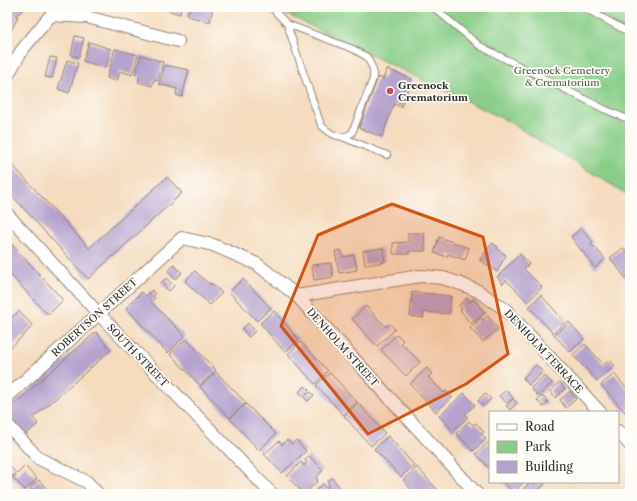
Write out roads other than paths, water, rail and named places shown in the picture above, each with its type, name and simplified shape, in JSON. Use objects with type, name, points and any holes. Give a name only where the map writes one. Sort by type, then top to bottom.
[{"type":"street","points":[[7,76],[22,50],[51,16],[87,17],[178,41]]},
{"type":"street","name":"SOUTH STREET","points":[[7,214],[98,313],[272,494]]},
{"type":"street","name":"ROBERTSON STREET","points":[[7,397],[182,238]]},
{"type":"street","name":"DENHOLM STREET","points":[[182,238],[213,245],[257,264],[297,296],[477,494]]},
{"type":"street","name":"DENHOLM TERRACE","points":[[297,296],[420,276],[443,278],[478,290],[506,310],[599,411]]},
{"type":"street","points":[[7,424],[38,458],[87,482],[98,494]]},
{"type":"street","points":[[619,433],[630,444]]},
{"type":"lane","points":[[271,7],[287,24],[319,112],[321,125],[330,134],[387,155]]},
{"type":"lane","points":[[433,7],[480,46],[604,109],[630,120]]},
{"type":"lane","points":[[583,7],[630,33]]},
{"type":"lane","points":[[287,24],[353,49],[367,57],[373,69],[373,79],[352,133],[341,137]]},
{"type":"place","name":"Greenock Crematorium","points":[[390,91]]},
{"type":"park label","name":"Greenock Cemetery & Crematorium","points":[[562,76]]}]
